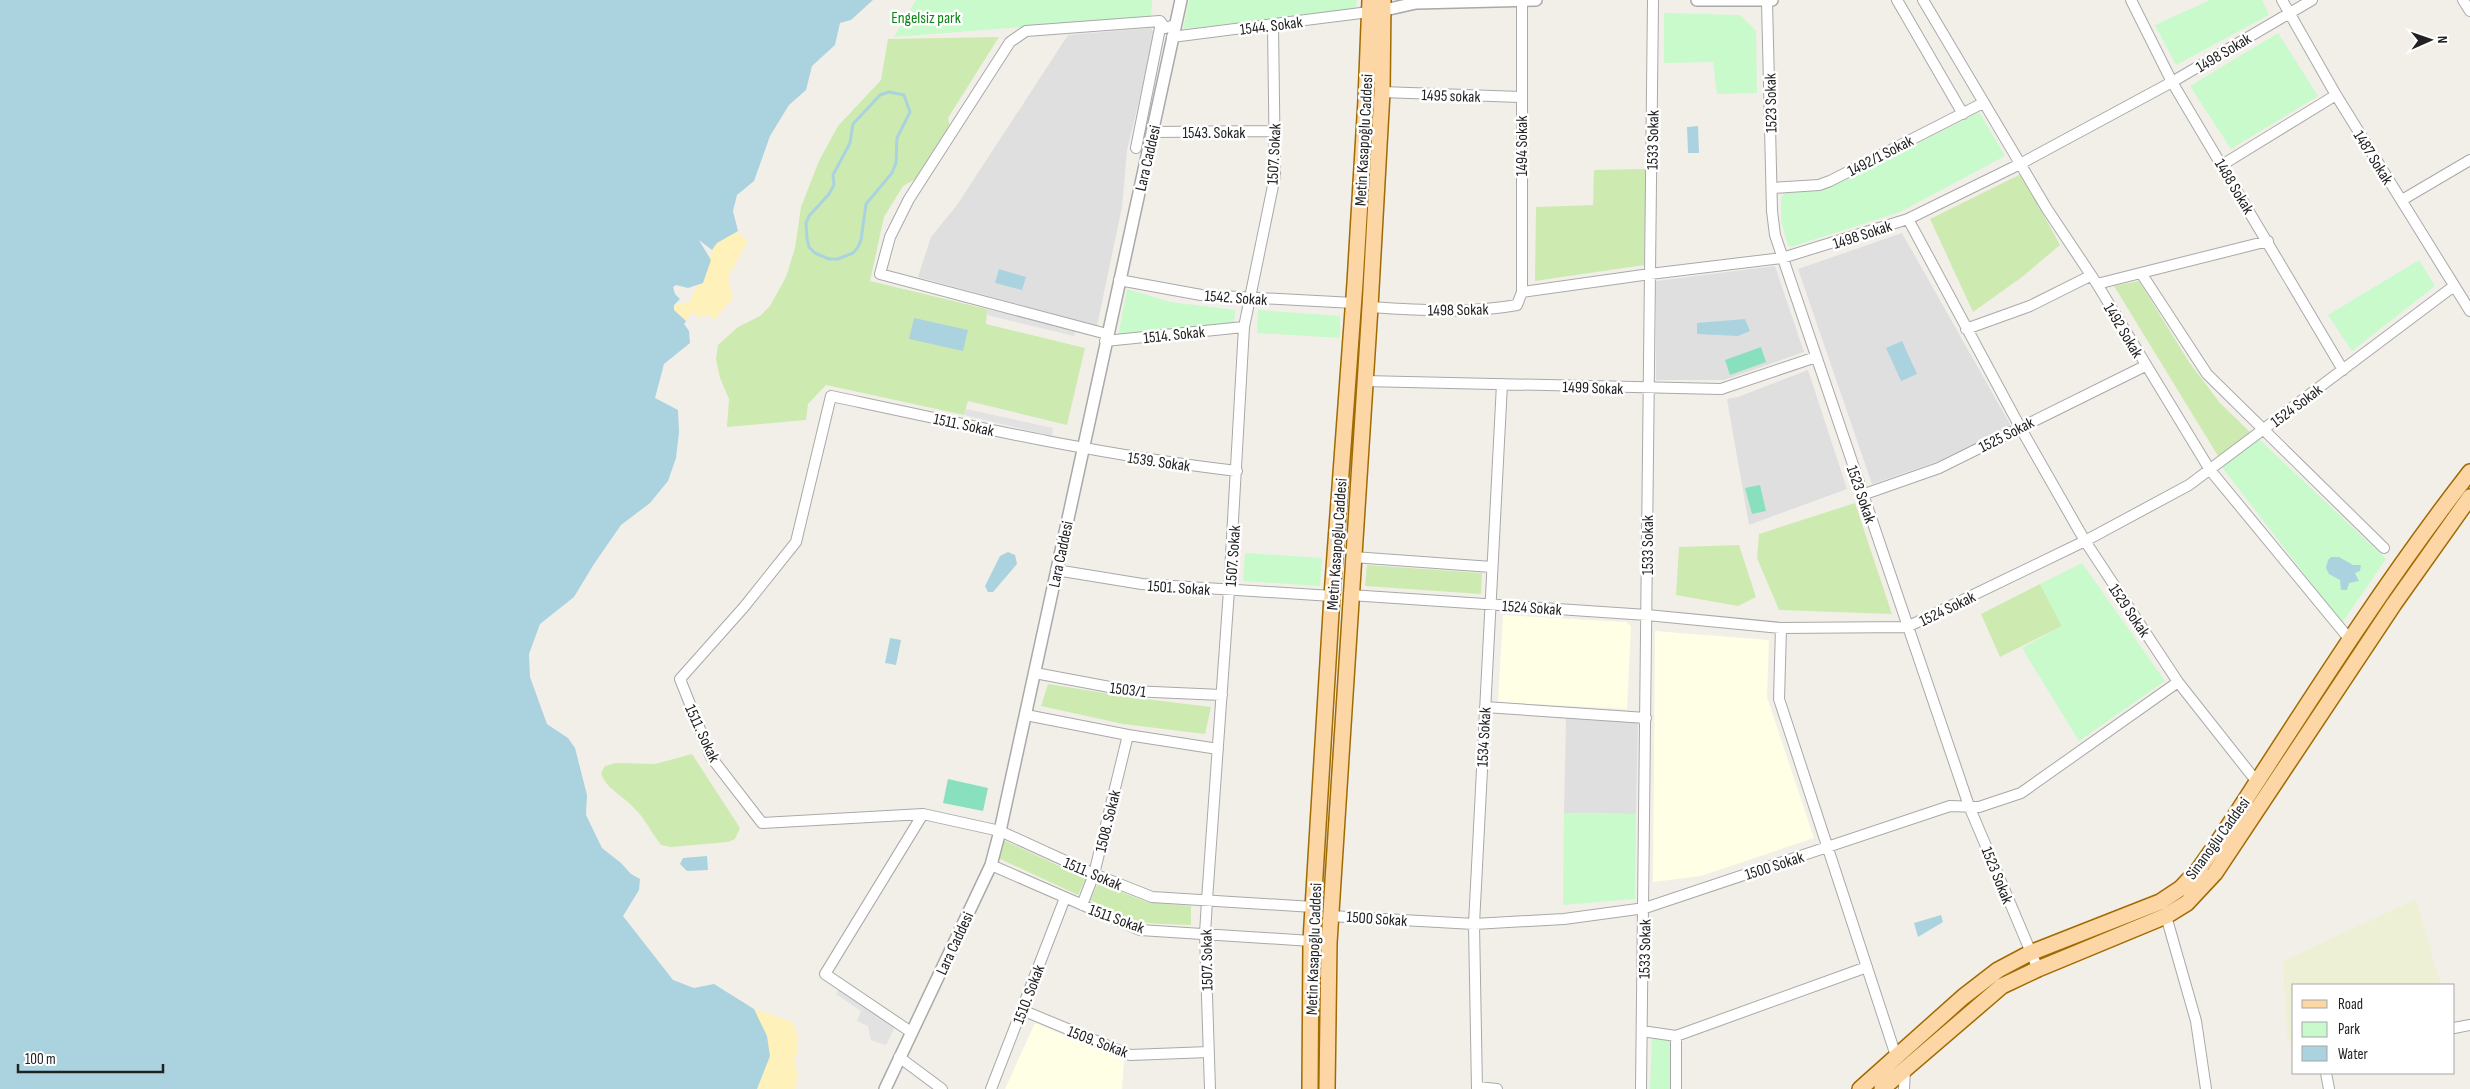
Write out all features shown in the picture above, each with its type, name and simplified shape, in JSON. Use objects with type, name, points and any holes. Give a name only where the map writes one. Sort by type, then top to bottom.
[{"type":"main road","name":"Metin Kasapoğlu Caddesi","points":[[1327,1089],[1330,916],[1370,307],[1382,92],[1376,6]]},
{"type":"main road","name":"Metin Kasapoğlu Caddesi","points":[[1310,1089],[1313,907],[1366,100],[1376,6]]},
{"type":"main road","name":"Si̇nanoğlu Caddesi","points":[[1882,1089],[1901,1062],[1963,997],[1998,970],[2030,953],[2143,910],[2160,902],[2181,888],[2199,868],[2351,641],[2444,506],[2470,472]]},
{"type":"main road","name":"Si̇nanoğlu Caddesi","points":[[1860,1089],[1901,1062],[2002,986],[2038,969],[2166,916],[2188,903],[2215,873],[2389,612],[2470,497]]},
{"type":"street","name":"Lara Caddesi","points":[[884,1089],[991,865],[1026,715],[1106,337],[1181,0]]},
{"type":"street","name":"1494 Sokak","points":[[1522,0],[1520,97],[1522,292]]},
{"type":"street","points":[[1376,6],[1536,0]]},
{"type":"street","name":"1533 Sokak","points":[[1641,1089],[1654,0]]},
{"type":"street","points":[[1697,0],[1770,0]]},
{"type":"street","name":"1523 Sokak","points":[[1770,0],[1772,188],[1775,235],[1969,806],[2038,969]]},
{"type":"street","points":[[1897,0],[1963,114]]},
{"type":"street","name":"1488 Sokak","points":[[2131,0],[2172,82],[2343,370]]},
{"type":"street","name":"1487 Sokak","points":[[2282,0],[2336,95],[2470,311]]},
{"type":"street","name":"1498 Sokak","points":[[1370,307],[1439,311],[1491,310],[1517,305],[1522,292],[1782,258],[1908,220],[2020,164],[2172,82],[2312,0]]},
{"type":"street","points":[[2463,0],[2470,11]]},
{"type":"street","name":"1492 Sokak","points":[[1927,1],[1983,103],[2090,276],[2097,284],[2145,366],[2210,470],[2351,641]]},
{"type":"street","name":"1544. Sokak","points":[[1161,23],[1165,28],[1173,31],[1274,25],[1376,6]]},
{"type":"street","points":[[1106,337],[880,274],[890,236],[909,199],[1010,42],[1026,31],[1160,21],[1136,148]]},
{"type":"street","name":"1507. Sokak","points":[[1210,1089],[1205,934],[1207,900],[1237,471],[1244,327],[1248,298],[1275,176],[1274,25]]},
{"type":"street","name":"1495 sokak","points":[[1382,92],[1520,97]]},
{"type":"street","points":[[2222,164],[2336,95]]},
{"type":"street","name":"1492/1 Sokak","points":[[1772,188],[1819,184],[1830,181],[1983,103]]},
{"type":"street","name":"1543. Sokak","points":[[1153,132],[1276,131]]},
{"type":"street","points":[[2402,200],[2470,160]]},
{"type":"street","name":"1529 Sokak","points":[[1908,220],[2020,427],[2085,541],[2178,682],[2257,782]]},
{"type":"street","points":[[2097,284],[2268,241]]},
{"type":"street","points":[[2141,273],[2207,374],[2384,548]]},
{"type":"street","points":[[1966,329],[2030,306],[2090,276]]},
{"type":"street","name":"1542. Sokak","points":[[1119,280],[1201,295],[1354,303]]},
{"type":"street","name":"1524 Sokak","points":[[1350,595],[1647,615],[1781,628],[1907,627],[2085,541],[2189,485],[2454,286]]},
{"type":"street","name":"1514. Sokak","points":[[1106,337],[1244,327]]},
{"type":"street","name":"1499 Sokak","points":[[1364,381],[1726,388],[1816,357]]},
{"type":"street","name":"1525 Sokak","points":[[1862,495],[1939,468],[2145,366]]},
{"type":"street","name":"1534 Sokak","points":[[1477,1088],[1474,924],[1502,384]]},
{"type":"street","name":"1511. Sokak","points":[[1082,448],[830,396],[796,542],[744,607],[680,679],[712,757],[762,823],[923,814],[1000,831],[1094,874],[1152,897],[1313,907]]},
{"type":"street","name":"1539. Sokak","points":[[1082,448],[1166,462],[1237,471]]},
{"type":"street","points":[[1353,557],[1492,566]]},
{"type":"street","name":"1501. Sokak","points":[[1056,570],[1142,584],[1332,596]]},
{"type":"street","points":[[1781,628],[1779,700],[1901,1062],[1904,1089]]},
{"type":"street","name":"1503/1","points":[[1035,672],[1131,691],[1222,695]]},
{"type":"street","name":"1500 Sokak","points":[[1330,916],[1474,924],[1564,919],[1644,908],[1950,806],[1987,805],[2021,793],[2178,682]]},
{"type":"street","points":[[1484,707],[1646,718]]},
{"type":"street","points":[[1026,715],[1128,735],[1218,749]]},
{"type":"street","name":"1508. Sokak","points":[[1082,905],[1094,874],[1128,735]]},
{"type":"street","points":[[911,1032],[825,974],[923,814]]},
{"type":"street","name":"1511 Sokak","points":[[991,865],[1140,930],[1311,941]]},
{"type":"street","name":"1510. Sokak","points":[[991,1089],[1065,898]]},
{"type":"street","points":[[2166,916],[2196,1021],[2206,1089]]},
{"type":"street","points":[[1642,1031],[1676,1036],[1868,967]]},
{"type":"street","name":"1509. Sokak","points":[[1022,1010],[1130,1055],[1208,1052]]},
{"type":"street","points":[[2455,1028],[2470,1025]]},
{"type":"street","points":[[1676,1036],[1676,1089]]},
{"type":"street","points":[[899,1057],[942,1089]]},
{"type":"street","points":[[2326,1074],[2329,1089]]},
{"type":"street","points":[[1477,1088],[1497,1089]]},
{"type":"shaded area","points":[[1151,28],[1155,35],[1127,150],[1122,207],[1097,326],[918,277],[931,237],[957,205],[1068,35]]},
{"type":"shaded area","points":[[1902,233],[2011,426],[1942,460],[1872,484],[1798,269]]},
{"type":"shaded area","points":[[1775,266],[1804,352],[1724,380],[1656,380],[1656,281]]},
{"type":"shaded area","points":[[987,309],[1076,330],[1074,336],[987,315]]},
{"type":"shaded area","points":[[1808,370],[1847,489],[1749,525],[1727,399],[1738,397]]},
{"type":"shaded area","points":[[966,409],[1053,428],[1052,436],[964,415]]},
{"type":"shaded area","points":[[1503,615],[1626,622],[1631,626],[1627,709],[1498,702]]},
{"type":"shaded area","points":[[1655,631],[1769,640],[1767,697],[1814,838],[1701,876],[1653,882]]},
{"type":"shaded area","points":[[1566,718],[1638,723],[1636,814],[1564,813]]},
{"type":"shaded area","points":[[2416,899],[2441,984],[2292,984],[2292,1044],[2287,1037],[2283,961]]},
{"type":"shaded area","points":[[841,985],[897,1023],[886,1045],[871,1040],[868,1026],[857,1021],[861,1011],[836,994]]},
{"type":"shaded area","points":[[1035,1023],[1124,1060],[1122,1089],[1005,1089]]},
{"type":"green space","name":"Engelsiz park","points":[[916,0],[1152,0],[1151,17],[894,37]]},
{"type":"green space","points":[[1189,0],[1357,0],[1356,9],[1183,29]]},
{"type":"green space","points":[[2210,0],[2262,0],[2269,15],[2176,65],[2155,25]]},
{"type":"green space","points":[[1664,13],[1740,15],[1756,31],[1757,93],[1717,94],[1713,62],[1664,63]]},
{"type":"green space","points":[[2278,33],[2318,96],[2231,149],[2190,86]]},
{"type":"green space","points":[[999,37],[948,118],[950,128],[914,180],[903,186],[884,217],[870,281],[987,309],[986,324],[1085,348],[1067,425],[968,401],[964,415],[826,385],[808,404],[806,420],[727,427],[729,399],[720,378],[716,359],[718,345],[738,327],[760,316],[770,306],[786,277],[795,248],[801,207],[819,161],[838,126],[881,80],[888,39]]},
{"type":"green space","points":[[1979,112],[2005,156],[1900,212],[1791,247],[1788,245],[1781,221],[1781,198],[1785,193],[1821,190],[1850,178]]},
{"type":"green space","points":[[1646,169],[1644,265],[1535,281],[1536,207],[1593,205],[1594,170]]},
{"type":"green space","points":[[2021,174],[2060,245],[2022,277],[1973,312],[1930,219]]},
{"type":"green space","points":[[2419,260],[2435,286],[2352,351],[2328,315]]},
{"type":"green space","points":[[2139,281],[2189,362],[2220,403],[2250,432],[2218,456],[2114,286]]},
{"type":"green space","points":[[1127,289],[1170,302],[1235,310],[1234,324],[1118,337]]},
{"type":"green space","points":[[1258,310],[1340,316],[1340,338],[1257,333]]},
{"type":"green space","points":[[1761,347],[1766,362],[1730,375],[1725,360]]},
{"type":"green space","points":[[2259,439],[2386,559],[2342,623],[2222,467]]},
{"type":"green space","points":[[1760,485],[1766,511],[1752,514],[1745,488]]},
{"type":"green space","points":[[1855,503],[1892,614],[1779,610],[1757,558],[1759,534]]},
{"type":"green space","points":[[1739,545],[1756,597],[1738,606],[1676,595],[1679,547]]},
{"type":"green space","points":[[1245,553],[1322,558],[1320,586],[1243,581]]},
{"type":"green space","points":[[2082,563],[2165,681],[2079,741],[2022,648],[2062,626],[2040,584]]},
{"type":"green space","points":[[1367,565],[1482,573],[1481,594],[1365,586]]},
{"type":"green space","points":[[2040,584],[2062,626],[2000,657],[1981,614]]},
{"type":"green space","points":[[1048,684],[1129,697],[1211,707],[1205,734],[1123,724],[1041,706]]},
{"type":"green space","points":[[692,754],[740,828],[735,839],[728,842],[671,847],[661,845],[641,816],[629,803],[610,788],[601,773],[605,766],[616,763],[655,764]]},
{"type":"green space","points":[[948,779],[988,788],[983,811],[943,803]]},
{"type":"green space","points":[[1564,813],[1636,814],[1635,899],[1563,905]]},
{"type":"green space","points":[[1003,840],[1086,878],[1078,895],[998,858]]},
{"type":"green space","points":[[1098,883],[1147,902],[1191,906],[1191,925],[1148,923],[1117,913],[1090,900]]},
{"type":"green space","points":[[1652,1038],[1671,1040],[1670,1089],[1650,1089]]},
{"type":"sand","points":[[736,231],[748,240],[728,278],[733,298],[714,320],[709,315],[698,317],[692,312],[686,321],[674,311],[674,305],[690,302],[697,285],[703,283],[712,250],[717,243]]},
{"type":"sand","points":[[754,1009],[792,1022],[798,1035],[798,1051],[794,1060],[798,1076],[795,1089],[757,1089],[770,1056]]},
{"type":"water","points":[[0,0],[873,0],[851,20],[840,23],[835,45],[812,66],[806,90],[789,105],[770,136],[754,181],[737,195],[733,211],[738,231],[717,243],[712,250],[699,240],[711,260],[703,283],[688,288],[676,285],[673,287],[675,294],[680,299],[674,305],[674,310],[686,321],[684,324],[689,331],[690,343],[664,364],[655,398],[678,410],[679,432],[676,458],[668,481],[650,503],[621,525],[574,597],[540,624],[529,654],[530,677],[547,724],[568,738],[575,748],[587,795],[586,815],[602,848],[621,863],[631,874],[640,879],[639,890],[623,916],[673,980],[694,988],[714,984],[754,1009],[767,1036],[770,1056],[757,1089],[0,1089]]},
{"type":"water","points":[[1698,126],[1699,153],[1688,153],[1687,127]]},
{"type":"water","points":[[999,269],[1026,277],[1022,290],[995,283]]},
{"type":"water","points":[[914,318],[968,330],[963,351],[909,339]]},
{"type":"water","points":[[1745,319],[1750,331],[1738,336],[1697,334],[1697,323]]},
{"type":"water","points":[[1902,341],[1917,374],[1901,381],[1886,348]]},
{"type":"water","points":[[1008,552],[1015,555],[1017,564],[993,592],[988,592],[985,586],[1000,556]]},
{"type":"water","points":[[2331,557],[2339,557],[2353,565],[2361,565],[2360,571],[2355,573],[2359,581],[2349,583],[2347,590],[2341,590],[2340,580],[2329,574],[2326,568]]},
{"type":"water","points":[[890,638],[901,640],[896,665],[885,663]]},
{"type":"water","points":[[707,856],[708,870],[687,871],[680,864],[683,858]]},
{"type":"water","points":[[1941,915],[1943,922],[1918,937],[1914,923]]},
{"type":"waterway","points":[[889,92],[904,95],[910,112],[897,138],[896,163],[892,173],[866,204],[861,240],[858,247],[853,253],[838,259],[829,259],[815,253],[809,247],[806,223],[809,216],[829,194],[834,185],[833,175],[850,143],[853,124],[880,95],[889,92]]}]
